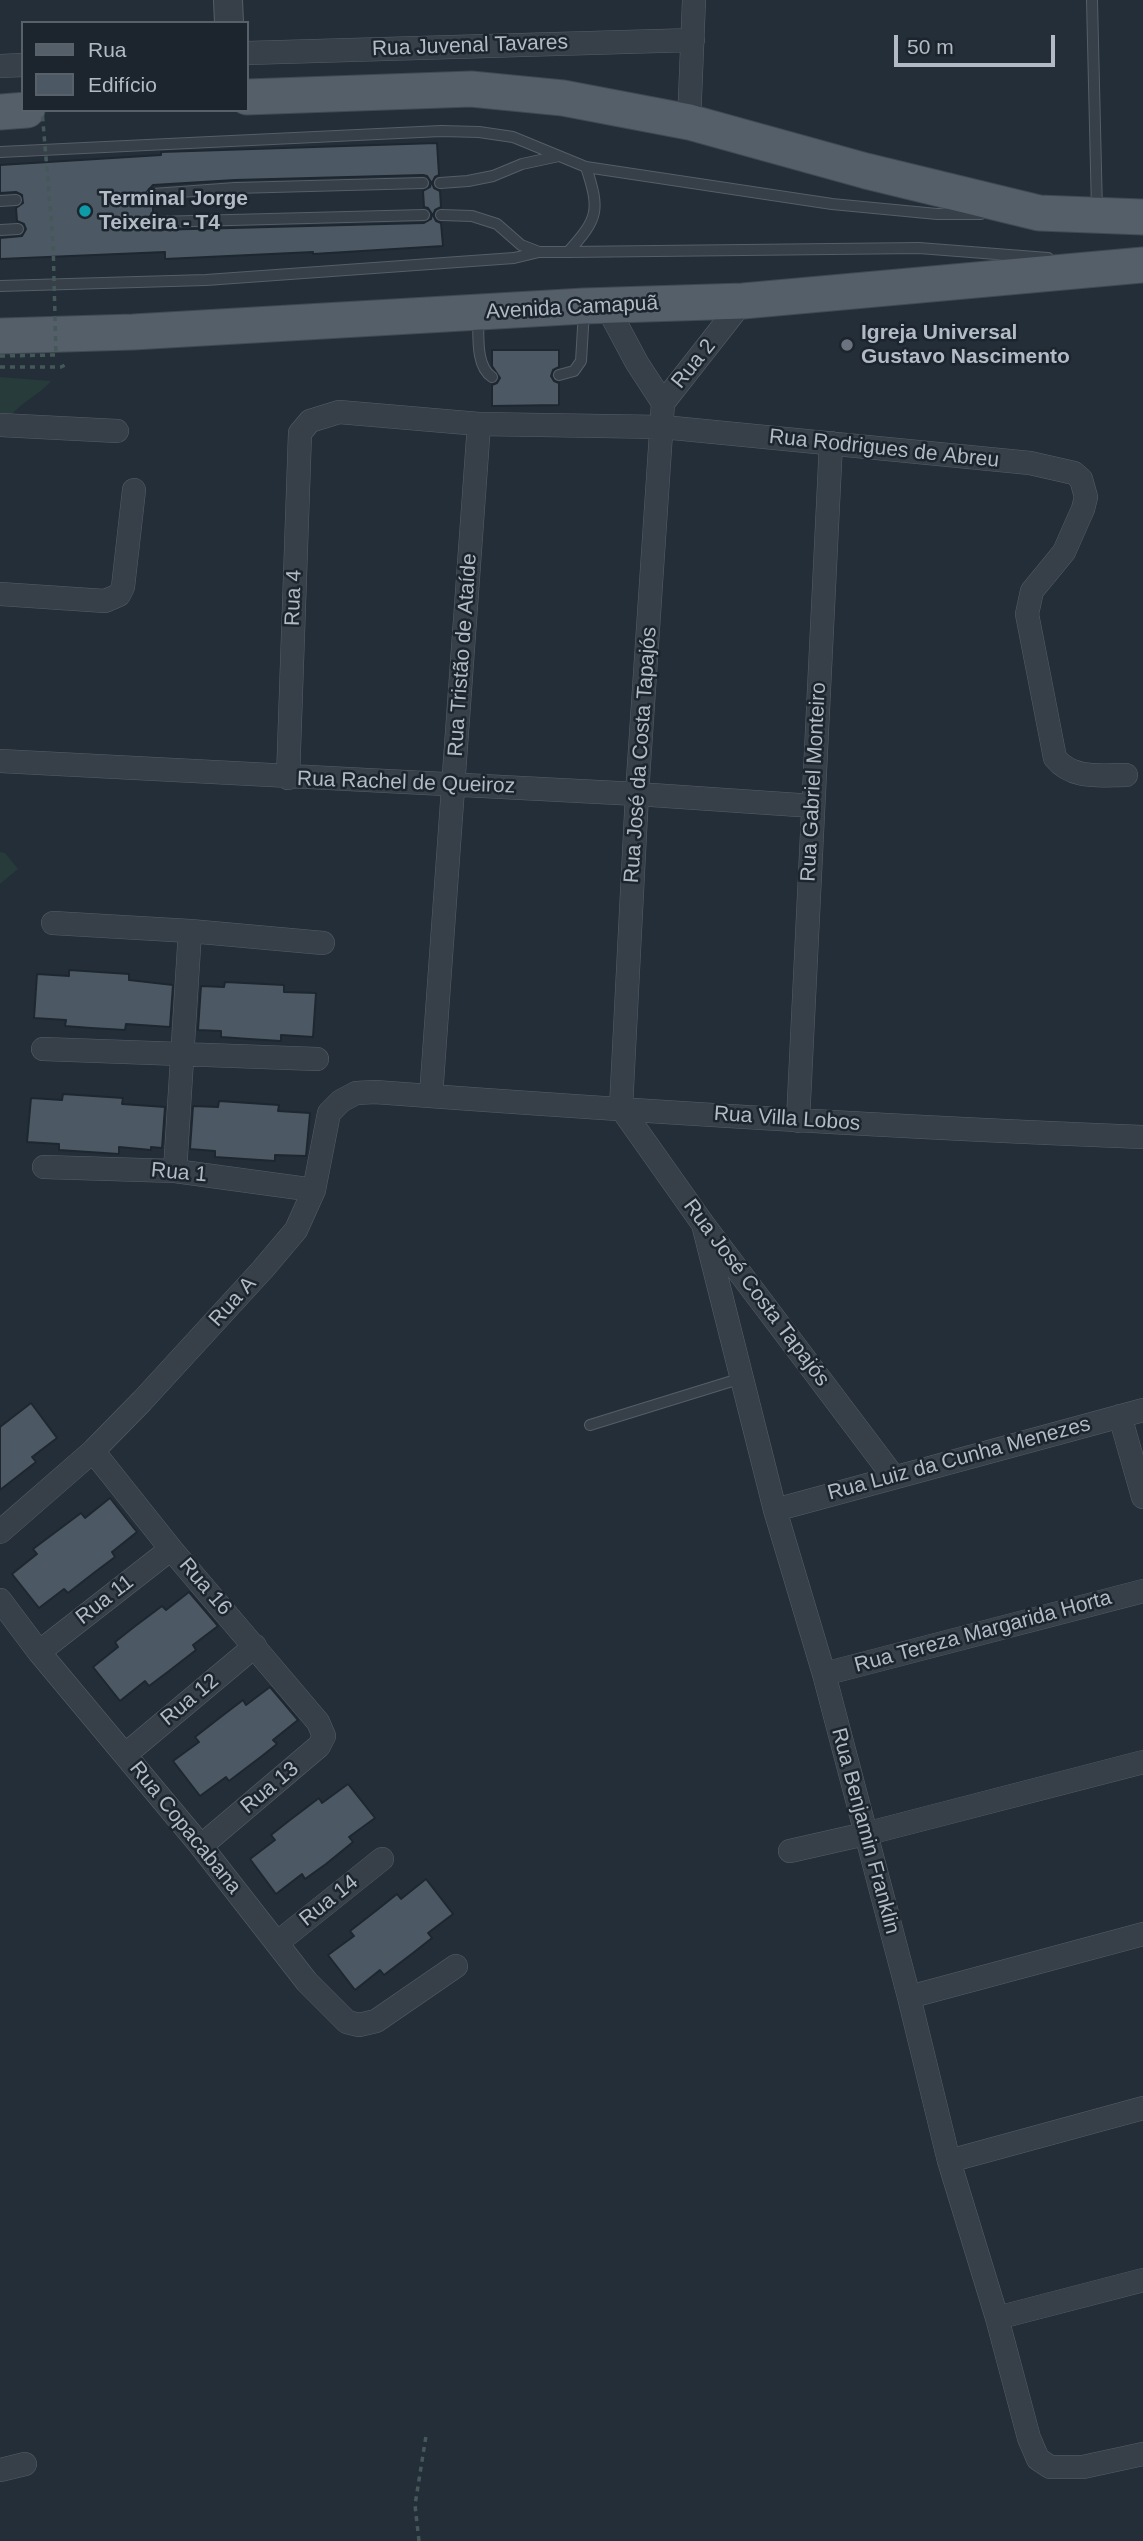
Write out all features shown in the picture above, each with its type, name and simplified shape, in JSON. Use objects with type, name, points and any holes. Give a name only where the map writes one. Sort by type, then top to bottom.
[{"type":"main road","points":[[248,97],[471,89],[563,98],[689,122],[866,171],[1039,213],[1143,217]]},
{"type":"main road","points":[[0,112],[21,110]]},
{"type":"main road","name":"Avenida Camapuã","points":[[0,336],[133,332],[595,306],[743,301],[1141,265]]},
{"type":"street","points":[[228,0],[229,21]]},
{"type":"street","points":[[689,122],[694,0]]},
{"type":"street","name":"Rua Juvenal Tavares","points":[[248,53],[693,40]]},
{"type":"street","points":[[0,66],[21,65]]},
{"type":"street","name":"Rua 2","points":[[595,306],[663,403],[743,301]]},
{"type":"street","name":"Rua José da Costa Tapajós","points":[[621,1108],[637,794],[663,403]]},
{"type":"street","name":"Rua Rodrigues de Abreu","points":[[310,421],[339,412],[479,424],[663,427],[1030,463],[1066,469],[1081,479],[1086,497],[1083,509],[1064,552],[1032,591],[1027,614],[1055,758],[1063,768],[1077,774],[1126,775]]},
{"type":"street","name":"Rua 4","points":[[288,778],[299,450],[302,429],[310,421]]},
{"type":"street","name":"Rua Tristão de Ataíde","points":[[431,1096],[479,424]]},
{"type":"street","points":[[0,425],[117,431]]},
{"type":"street","name":"Rua Gabriel Monteiro","points":[[798,1121],[831,443]]},
{"type":"street","points":[[0,594],[105,601],[119,595],[123,587],[134,490]]},
{"type":"street","name":"Rua Rachel de Queiroz","points":[[0,761],[637,794],[813,806]]},
{"type":"street","points":[[53,923],[190,931],[323,943]]},
{"type":"street","points":[[176,1171],[190,931]]},
{"type":"street","points":[[43,1049],[317,1059]]},
{"type":"street","name":"Rua A","points":[[0,1532],[93,1451],[142,1401],[296,1230],[314,1190],[329,1113],[341,1101],[356,1093],[431,1096]]},
{"type":"street","name":"Rua Villa Lobos","points":[[431,1096],[798,1121],[1143,1137]]},
{"type":"street","name":"Rua José Costa Tapajós","points":[[621,1108],[703,1224],[893,1476]]},
{"type":"street","name":"Rua 1","points":[[44,1167],[176,1171],[314,1190]]},
{"type":"street","name":"Rua Benjamin Franklin","points":[[703,1224],[775,1510],[824,1674],[949,2161],[997,2318],[1029,2438],[1038,2459],[1050,2467],[1083,2467],[1143,2454]]},
{"type":"street","name":"Rua Luiz da Cunha Menezes","points":[[775,1510],[1143,1410]]},
{"type":"street","points":[[1120,1416],[1143,1497]]},
{"type":"street","name":"Rua 16","points":[[93,1451],[171,1549],[318,1723]]},
{"type":"street","name":"Rua 11","points":[[39,1652],[171,1549]]},
{"type":"street","name":"Rua Tereza Margarida Horta","points":[[824,1674],[1143,1591]]},
{"type":"street","name":"Rua Copacabana","points":[[0,1600],[39,1652],[201,1846],[307,1982],[347,2022],[368,2023],[384,2015],[456,1966]]},
{"type":"street","name":"Rua 12","points":[[126,1754],[255,1646]]},
{"type":"street","name":"Rua 13","points":[[201,1846],[319,1746],[324,1736],[318,1723]]},
{"type":"street","points":[[790,1851],[1143,1762]]},
{"type":"street","name":"Rua 14","points":[[277,1943],[382,1859]]},
{"type":"street","points":[[909,1997],[1143,1934]]},
{"type":"street","points":[[949,2161],[1143,2108]]},
{"type":"street","points":[[997,2318],[1143,2280]]},
{"type":"street","points":[[0,2470],[25,2464]]},
{"type":"lane","points":[[1092,0],[1097,215]]},
{"type":"lane","points":[[0,152],[441,131],[479,132],[513,137],[586,167],[832,204],[937,214],[1039,213]]},
{"type":"lane","points":[[439,183],[493,176],[522,164],[559,156]]},
{"type":"lane","points":[[568,252],[584,234],[596,206],[595,191],[586,167]]},
{"type":"lane","points":[[153,194],[235,188],[423,183]]},
{"type":"lane","points":[[0,201],[16,200]]},
{"type":"lane","points":[[154,222],[424,215]]},
{"type":"lane","points":[[441,215],[472,216],[497,224],[521,245],[539,252]]},
{"type":"lane","points":[[0,230],[18,229]]},
{"type":"lane","points":[[0,286],[206,280],[514,258],[539,252],[919,248],[1057,259]]},
{"type":"lane","points":[[1071,260],[1141,265]]},
{"type":"lane","points":[[559,375],[574,371],[582,361],[595,306]]},
{"type":"lane","points":[[477,313],[481,364],[492,377]]},
{"type":"lane","points":[[590,1425],[742,1378]]},
{"type":"path","points":[[0,356],[56,355],[53,241],[42,112]]},
{"type":"path","points":[[0,367],[61,367]]},
{"type":"path","points":[[419,2541],[415,2505],[426,2436]]},
{"type":"green space","points":[[0,377],[51,381],[16,410],[6,422],[0,422]]},
{"type":"green space","points":[[0,852],[5,853],[18,869],[0,884]]},
{"type":"building","points":[[437,143],[439,175],[432,183],[434,188],[440,191],[441,207],[435,210],[433,215],[436,221],[441,223],[443,246],[165,259],[165,252],[0,259],[0,238],[22,236],[26,229],[24,224],[17,221],[16,208],[23,203],[22,195],[16,192],[0,193],[0,165],[161,155],[161,152]],"holes":[[[427,176],[431,182],[430,187],[423,191],[424,207],[432,214],[431,219],[424,223],[154,230],[146,223],[147,218],[153,214],[153,202],[147,199],[145,194],[153,185],[235,180]]]},
{"type":"building","points":[[492,350],[559,350],[559,367],[553,370],[551,376],[559,383],[559,405],[492,406],[492,385],[500,378],[492,366]]},
{"type":"building","points":[[69,970],[129,974],[129,980],[173,985],[170,1027],[126,1024],[125,1030],[91,1028],[65,1026],[66,1020],[34,1018],[37,974],[69,976]]},
{"type":"building","points":[[225,982],[284,985],[284,992],[316,993],[313,1037],[281,1035],[281,1041],[221,1037],[221,1031],[198,1030],[201,986],[224,987]]},
{"type":"building","points":[[63,1094],[123,1098],[122,1104],[165,1107],[162,1148],[151,1147],[151,1150],[119,1147],[119,1154],[59,1150],[59,1144],[27,1142],[31,1098],[62,1100]]},
{"type":"building","points":[[219,1101],[279,1105],[278,1111],[310,1113],[306,1156],[275,1155],[275,1161],[215,1157],[215,1151],[190,1149],[193,1106],[218,1107]]},
{"type":"building","points":[[31,1403],[57,1438],[32,1457],[36,1462],[0,1490],[0,1427]]},
{"type":"building","points":[[110,1498],[137,1532],[112,1552],[115,1557],[68,1593],[64,1589],[39,1608],[12,1574],[37,1554],[33,1549],[81,1513],[85,1518]]},
{"type":"building","points":[[189,1592],[218,1626],[193,1645],[196,1650],[169,1671],[149,1686],[145,1681],[120,1701],[93,1667],[118,1647],[115,1642],[134,1627],[162,1606],[166,1610]]},
{"type":"building","points":[[270,1687],[298,1720],[273,1740],[277,1744],[262,1756],[229,1781],[226,1777],[200,1796],[173,1761],[199,1742],[195,1737],[222,1716],[243,1700],[246,1705]]},
{"type":"building","points":[[348,1784],[375,1818],[349,1837],[353,1842],[326,1864],[305,1879],[302,1874],[276,1894],[250,1859],[275,1840],[271,1835],[290,1820],[319,1798],[322,1803]]},
{"type":"building","points":[[426,1879],[453,1914],[428,1933],[432,1938],[413,1953],[384,1975],[380,1970],[355,1990],[328,1955],[354,1936],[350,1931],[397,1894],[401,1899]]},
{"type":"place","name":"Terminal Jorge Teixeira - T4","points":[[85,211]]},
{"type":"place","name":"Igreja Universal Gustavo Nascimento","points":[[847,345]]}]
